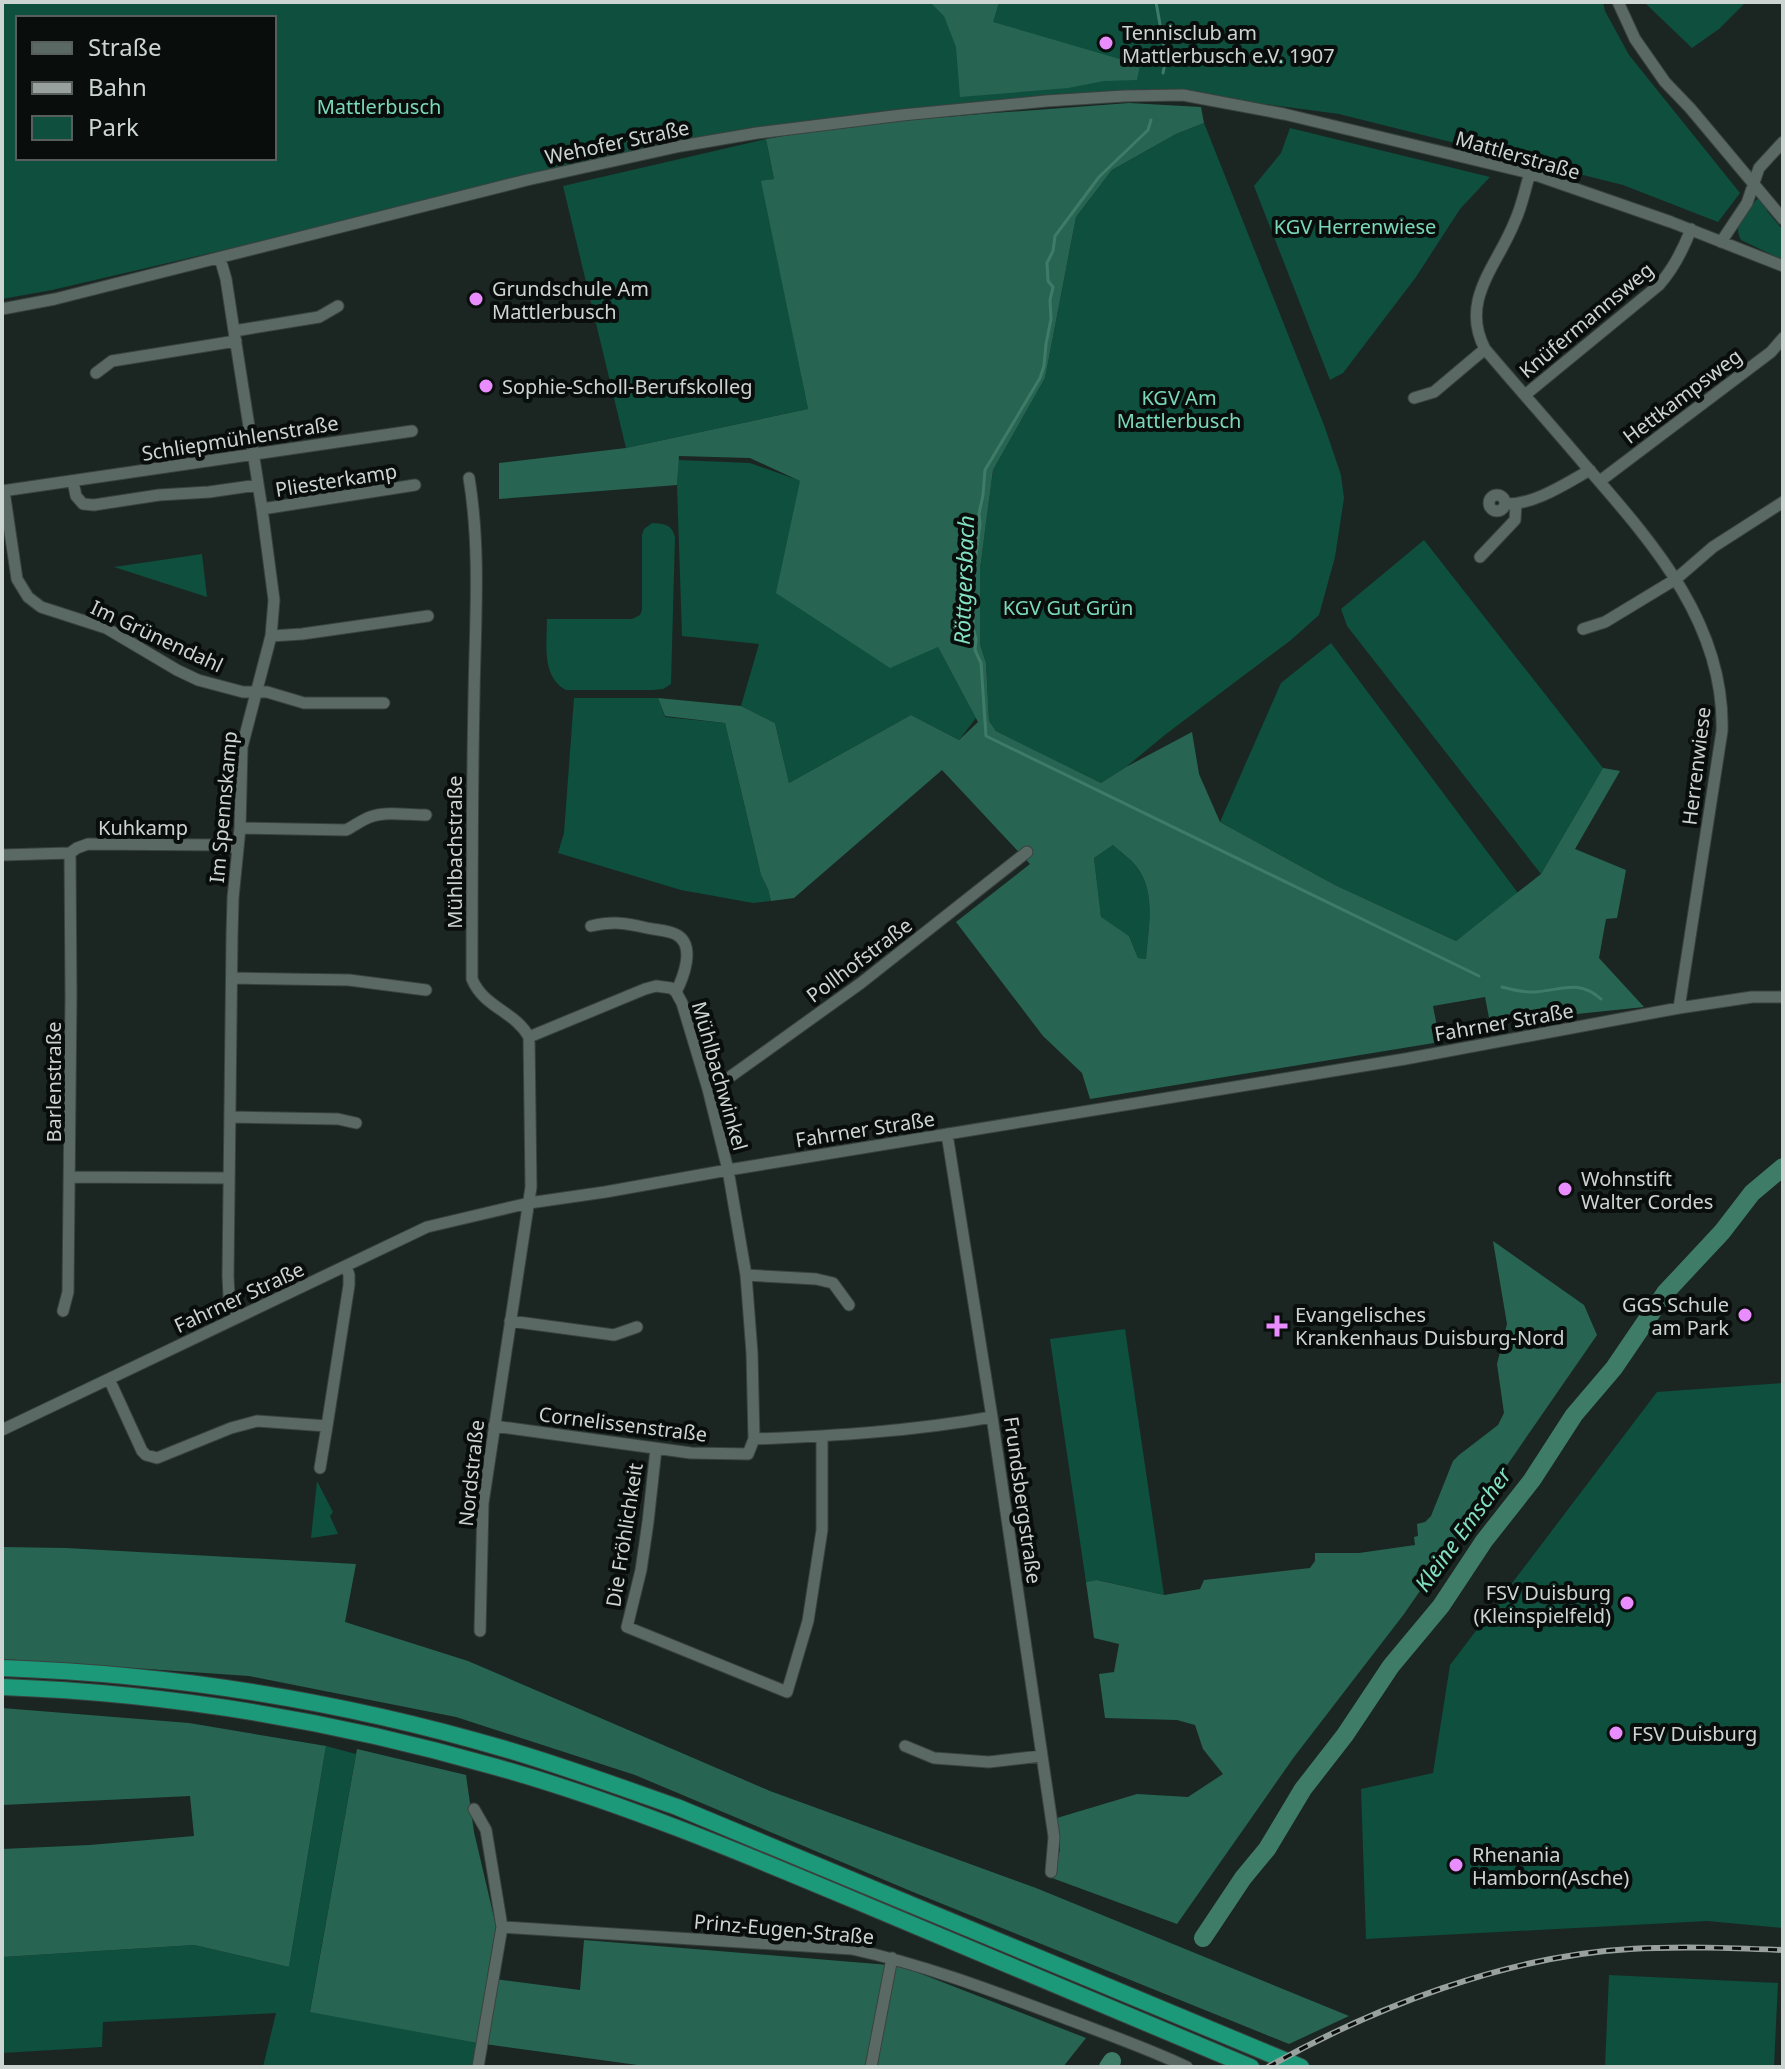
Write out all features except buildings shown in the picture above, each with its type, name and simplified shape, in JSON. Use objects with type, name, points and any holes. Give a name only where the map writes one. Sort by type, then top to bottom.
[{"type":"highway","points":[[2,1668],[145,1678],[244,1691],[415,1725],[518,1753],[677,1807],[1301,2067]]},
{"type":"highway","points":[[2,1687],[142,1697],[241,1710],[411,1744],[510,1771],[685,1831],[801,1877],[1251,2067]]},
{"type":"street","points":[[1618,2],[1635,39],[1665,82],[1783,219]]},
{"type":"street","name":"Wehofer Straße","points":[[2,309],[55,299],[527,180],[757,133],[902,115],[1124,96],[1183,95],[1251,107]]},
{"type":"street","name":"Mattlerstraße","points":[[1251,107],[1530,173],[1691,229],[1783,268]]},
{"type":"street","points":[[1721,242],[1747,203],[1759,168],[1783,142]]},
{"type":"street","name":"Herrenwiese","points":[[1530,173],[1515,222],[1480,291],[1475,318],[1479,338],[1485,349],[1642,532],[1676,579],[1710,648],[1718,674],[1723,706],[1722,731],[1679,1008]]},
{"type":"street","name":"Knüfermannsweg","points":[[1525,395],[1659,285],[1670,273],[1691,229]]},
{"type":"street","name":"Im Spennskamp","points":[[220,258],[226,279],[274,600],[271,636],[242,747],[240,828],[233,898],[229,1296],[238,1317]]},
{"type":"street","points":[[96,373],[112,361],[319,317],[338,306]]},
{"type":"street","name":"Hettkampsweg","points":[[1600,481],[1771,352],[1783,338]]},
{"type":"street","points":[[1414,398],[1434,392],[1485,349]]},
{"type":"street","name":"Schliepmühlenstraße","points":[[3,491],[412,431]]},
{"type":"street","points":[[1480,557],[1515,520],[1511,504],[1553,490],[1590,470]]},
{"type":"street","name":"Mühlbachstraße","points":[[469,478],[474,510],[476,575],[472,979],[481,996],[518,1023],[529,1037]]},
{"type":"street","points":[[73,481],[76,496],[83,504],[94,505],[258,485]]},
{"type":"street","name":"Pliesterkamp","points":[[262,509],[415,485]]},
{"type":"street","name":"Im Grünendahl","points":[[3,491],[17,579],[28,597],[41,607],[106,628],[198,680],[243,692],[267,692],[304,703],[384,703]]},
{"type":"street","points":[[1583,629],[1605,622],[1676,579],[1713,547],[1783,502]]},
{"type":"street","points":[[271,636],[428,616]]},
{"type":"street","points":[[240,828],[346,830],[369,817],[426,815]]},
{"type":"street","name":"Kuhkamp","points":[[2,855],[70,853],[88,844],[220,845],[238,848]]},
{"type":"street","name":"Pollhofstraße","points":[[708,1089],[720,1084],[861,983],[1027,852]]},
{"type":"street","name":"Barlenstraße","points":[[63,1311],[68,1292],[70,1177],[70,853]]},
{"type":"street","name":"Mühlbachwinkel","points":[[591,926],[610,922],[627,923],[676,933],[683,940],[686,962],[684,976],[676,992]]},
{"type":"street","points":[[232,978],[349,980],[426,990]]},
{"type":"street","name":"Mühlbachwinkel","points":[[529,1037],[645,989],[664,986],[676,992],[708,1089],[728,1170],[746,1275],[754,1439]]},
{"type":"street","name":"Fahrner Straße","points":[[2,1430],[427,1227],[529,1203],[1405,1059],[1679,1008],[1780,996]]},
{"type":"street","points":[[529,1037],[529,1203]]},
{"type":"street","points":[[230,1117],[338,1119],[356,1123]]},
{"type":"street","name":"Frundsbergstraße","points":[[947,1134],[1054,1837],[1051,1872]]},
{"type":"street","points":[[70,1177],[229,1178]]},
{"type":"street","name":"Nordstraße","points":[[480,1631],[483,1503],[529,1203]]},
{"type":"street","points":[[320,1468],[349,1285],[346,1266]]},
{"type":"street","points":[[746,1275],[816,1279],[833,1283],[849,1305]]},
{"type":"street","points":[[510,1321],[614,1335],[637,1327]]},
{"type":"street","points":[[109,1379],[142,1451],[151,1457],[157,1458],[231,1428],[257,1421],[327,1426]]},
{"type":"street","points":[[754,1439],[948,1425],[992,1417]]},
{"type":"street","name":"Cornelissenstraße","points":[[494,1426],[691,1453],[748,1454],[754,1439]]},
{"type":"street","name":"Die Fröhlichkeit","points":[[656,1449],[641,1570],[627,1627],[787,1692],[808,1621],[819,1555],[822,1436]]},
{"type":"street","points":[[905,1746],[934,1758],[989,1762],[1041,1756]]},
{"type":"street","points":[[474,1809],[486,1830],[502,1927],[478,2067]]},
{"type":"street","name":"Prinz-Eugen-Straße","points":[[502,1927],[852,1949],[892,1958],[983,1987],[1187,2067]]},
{"type":"street","points":[[871,2067],[892,1958]]},
{"type":"green space","name":"Mattlerbusch","points":[[2,2],[1603,2],[1629,55],[1740,193],[1718,222],[1623,185],[1339,114],[1265,104],[1251,105],[1184,92],[757,131],[455,196],[2,299]]},
{"type":"green space","points":[[930,2],[999,2],[993,22],[1140,65],[1137,80],[960,97],[956,47],[944,16]]},
{"type":"green space","points":[[1644,2],[1746,2],[1719,29],[1692,48]]},
{"type":"green space","points":[[1129,103],[1201,107],[1204,123],[1176,134],[1112,170],[1076,217],[1045,378],[993,470],[980,569],[980,644],[986,663],[989,721],[996,731],[1101,783],[1192,732],[1199,774],[1220,822],[1335,885],[1456,941],[1541,874],[1603,768],[1620,771],[1575,849],[1626,870],[1617,918],[1606,919],[1599,958],[1644,1007],[1490,1023],[1485,997],[1433,1006],[1440,1042],[1090,1099],[1082,1073],[1043,1036],[956,922],[1030,864],[942,770],[794,898],[771,901],[761,875],[725,723],[665,716],[658,698],[741,706],[775,723],[789,783],[911,715],[959,740],[978,722],[938,647],[890,668],[776,593],[800,481],[750,458],[679,456],[677,485],[499,499],[499,463],[626,448],[808,409],[761,181],[774,179],[766,139],[901,121]],"holes":[[[1113,845],[1136,866],[1147,887],[1150,911],[1146,959],[1138,958],[1129,936],[1101,917],[1094,858]]]},
{"type":"green space","name":"KGV Am Mattlerbusch","points":[[1204,123],[1341,475],[1344,498],[1335,557],[1319,615],[1291,640],[1101,783],[996,731],[989,721],[986,663],[980,644],[980,569],[993,470],[1045,378],[1076,217],[1112,170],[1176,134]]},
{"type":"green space","name":"KGV Herrenwiese","points":[[1290,128],[1490,177],[1460,209],[1416,277],[1343,373],[1330,380],[1254,186],[1281,153]]},
{"type":"green space","points":[[766,139],[774,179],[762,182],[808,409],[626,448],[563,186]]},
{"type":"green space","points":[[1760,198],[1768,203],[1767,211],[1783,230],[1783,260],[1741,240],[1738,229],[1741,219]]},
{"type":"green space","points":[[678,460],[750,463],[801,481],[938,647],[976,718],[959,740],[911,715],[789,783],[775,723],[741,706],[759,644],[682,636]]},
{"type":"green space","points":[[652,523],[670,527],[675,537],[671,684],[652,690],[566,690],[552,677],[549,668],[547,619],[632,619],[640,615],[642,535]]},
{"type":"green space","points":[[1424,540],[1603,768],[1541,874],[1347,626],[1341,609]]},
{"type":"green space","points":[[202,554],[207,597],[114,567]]},
{"type":"green space","points":[[1331,643],[1518,893],[1456,941],[1335,885],[1220,822],[1281,683]]},
{"type":"green space","points":[[574,698],[658,698],[665,717],[725,723],[761,875],[771,901],[753,903],[681,890],[558,853],[564,833]]},
{"type":"green space","points":[[1113,845],[1136,866],[1147,887],[1150,911],[1146,959],[1138,958],[1129,936],[1101,918],[1094,858]]},
{"type":"green space","points":[[1493,1241],[1584,1305],[1597,1335],[1404,1614],[1294,1757],[1177,1924],[1052,1878],[1060,1850],[1057,1818],[1137,1794],[1188,1797],[1223,1774],[1203,1749],[1195,1725],[1177,1720],[1105,1718],[1099,1674],[1114,1672],[1119,1644],[1094,1638],[1086,1582],[1097,1580],[1164,1595],[1200,1589],[1204,1580],[1310,1568],[1315,1561],[1315,1553],[1359,1553],[1415,1545],[1417,1524],[1431,1516],[1453,1461],[1498,1425],[1504,1413],[1497,1364],[1507,1324]]},
{"type":"green space","points":[[1125,1329],[1164,1595],[1098,1580],[1086,1582],[1050,1339]]},
{"type":"green space","points":[[1783,1383],[1783,1928],[1707,1921],[1366,1939],[1361,1789],[1433,1773],[1450,1665],[1657,1392]]},
{"type":"green space","points":[[317,1481],[333,1512],[330,1516],[338,1534],[311,1538]]},
{"type":"green space","points":[[2,1547],[356,1564],[345,1622],[468,1661],[770,1791],[1036,1888],[1349,2016],[1289,2044],[913,1892],[635,1775],[456,1717],[249,1676],[2,1659]]},
{"type":"green space","points":[[2,1708],[189,1723],[326,1746],[289,1967],[194,1945],[2,1957],[2,1849],[194,1836],[190,1796],[2,1805]]},
{"type":"green space","points":[[326,1746],[356,1754],[310,2011],[477,2043],[473,2067],[263,2067],[276,2013],[103,2022],[102,2047],[2,2053],[2,1957],[194,1945],[289,1967]]},
{"type":"green space","points":[[357,1749],[466,1775],[474,1832],[496,1926],[487,1978],[580,1990],[584,1940],[901,1966],[1086,2038],[1063,2067],[652,2067],[477,2043],[310,2012]]},
{"type":"green space","points":[[1609,1975],[1778,1983],[1774,2067],[1605,2067]]},
{"type":"waterway","name":"Röttgersbach","points":[[1156,2],[1166,58],[1163,73]]},
{"type":"waterway","name":"Röttgersbach","points":[[1151,120],[1148,130],[1099,177],[1055,236],[1047,263],[1048,281],[1053,287],[1044,366],[1040,378],[985,470],[973,578],[973,627],[975,650],[981,663],[986,736],[1479,976]]},
{"type":"waterway","name":"Röttgersbach","points":[[1502,987],[1534,992],[1577,987],[1601,999]]},
{"type":"waterway","name":"Kleine Emscher","points":[[1203,1938],[1243,1878],[1267,1849],[1303,1789],[1345,1735],[1391,1666],[1441,1606],[1484,1541],[1532,1480],[1574,1415],[1614,1368],[1665,1293],[1722,1232],[1752,1193],[1783,1167]]},
{"type":"waterway","name":"Kleine Emscher","points":[[1108,2067],[1112,2061]]},
{"type":"railway","points":[[1268,2067],[1397,2005],[1443,1988],[1536,1962],[1630,1949],[1783,1950]]},
{"type":"place","name":"Tennisclub am Mattlerbusch e.V. 1907","points":[[1106,43]]},
{"type":"place","name":"Grundschule Am Mattlerbusch","points":[[476,299]]},
{"type":"place","name":"Sophie-Scholl-Berufskolleg","points":[[486,386]]},
{"type":"place","name":"Wohnstift Walter Cordes","points":[[1565,1189]]},
{"type":"place","name":"GGS Schule am Park","points":[[1745,1315]]},
{"type":"place","name":"Evangelisches Krankenhaus Duisburg-Nord","points":[[1277,1326]]},
{"type":"place","name":"FSV Duisburg (Kleinspielfeld)","points":[[1627,1603]]},
{"type":"place","name":"FSV Duisburg","points":[[1616,1733]]},
{"type":"place","name":"Rhenania Hamborn(Asche)","points":[[1456,1865]]},
{"type":"park label","name":"KGV Gut Grün","points":[[1068,607]]}]
